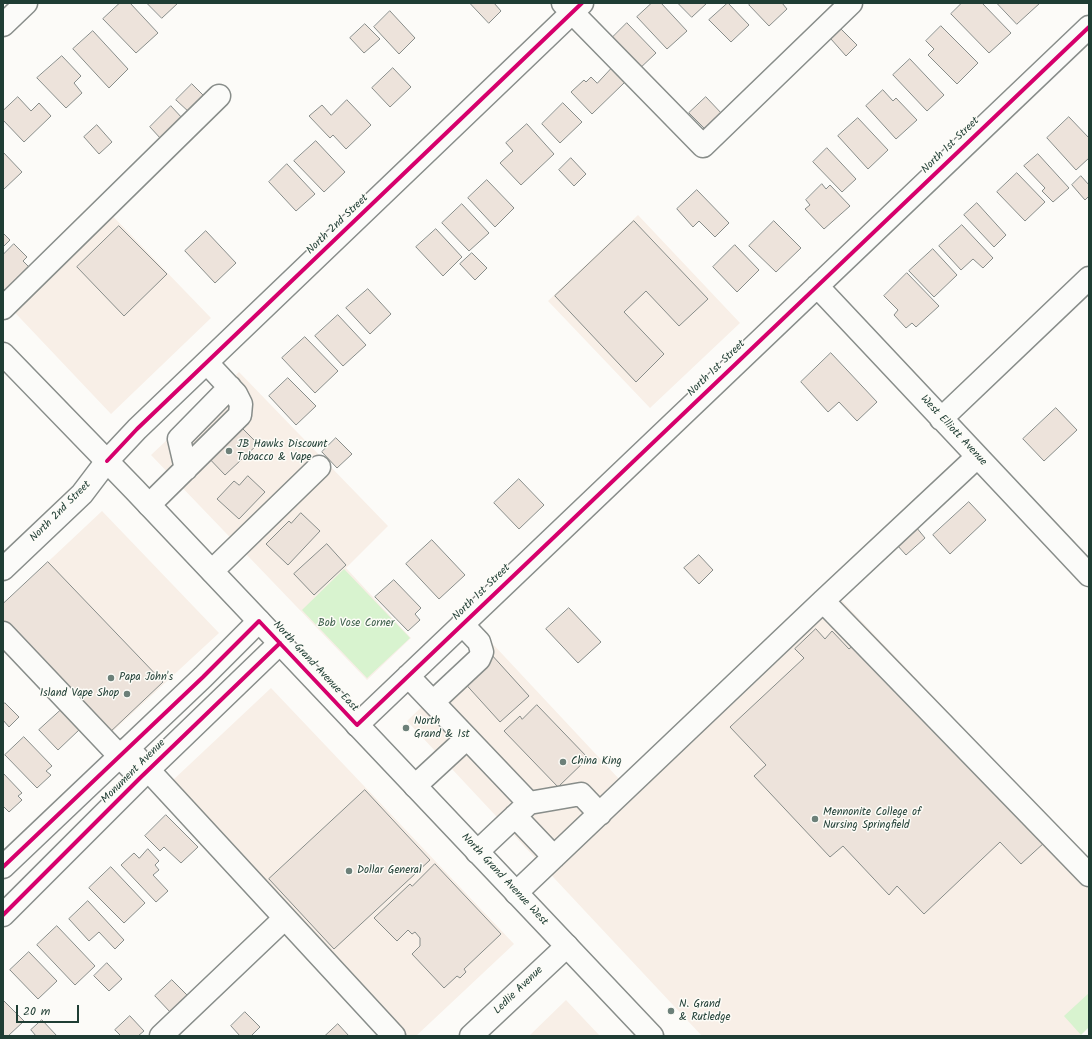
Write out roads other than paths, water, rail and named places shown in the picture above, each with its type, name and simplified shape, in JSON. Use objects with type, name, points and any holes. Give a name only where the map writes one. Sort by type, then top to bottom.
[{"type":"street","points":[[3,25],[26,3]]},
{"type":"street","points":[[573,6],[703,146],[851,3]]},
{"type":"street","name":"North 2nd Street","points":[[3,569],[82,494],[107,462],[137,429],[207,363],[573,6]]},
{"type":"street","name":"North 1st Street","points":[[357,724],[1089,27]]},
{"type":"street","points":[[3,308],[219,96]]},
{"type":"street","points":[[941,419],[1089,278]]},
{"type":"street","name":"West Elliott Avenue","points":[[817,286],[1089,575]]},
{"type":"street","name":"North Grand Avenue East","points":[[3,354],[357,724]]},
{"type":"street","points":[[149,505],[240,415],[241,404],[236,394],[207,363]]},
{"type":"street","points":[[516,894],[823,601],[977,457]]},
{"type":"street","points":[[212,571],[319,467]]},
{"type":"street","points":[[823,601],[1089,875]]},
{"type":"street","name":"Monument Avenue","points":[[3,867],[259,621]]},
{"type":"street","points":[[433,702],[479,659],[482,652],[479,642],[462,624]]},
{"type":"street","points":[[3,633],[124,752],[285,918],[394,1036]]},
{"type":"street","name":"Monument Avenue","points":[[3,916],[144,774],[280,643]]},
{"type":"street","points":[[408,676],[467,738],[522,810],[554,857]]},
{"type":"street","name":"North Grand Avenue West","points":[[357,724],[516,894],[652,1036]]},
{"type":"street","points":[[416,786],[467,738]]},
{"type":"street","points":[[477,852],[522,810],[581,794],[600,814]]},
{"type":"street","points":[[162,1036],[285,918]]},
{"type":"street","name":"Ledlie Avenue","points":[[471,1036],[567,946]]},
{"type":"place","name":"JB Hawks Discount Tobacco & Vape","points":[[229,451]]},
{"type":"place","name":"Papa John's","points":[[111,678]]},
{"type":"place","name":"Island Vape Shop","points":[[127,694]]},
{"type":"place","name":"North Grand & 1st","points":[[406,728]]},
{"type":"place","name":"China King","points":[[563,762]]},
{"type":"place","name":"Mennonite College of Nursing Springfield","points":[[815,819]]},
{"type":"place","name":"Dollar General","points":[[349,871]]},
{"type":"place","name":"N. Grand & Rutledge","points":[[671,1011]]},
{"type":"park label","name":"Bob Vose Corner","points":[[356,624]]}]
